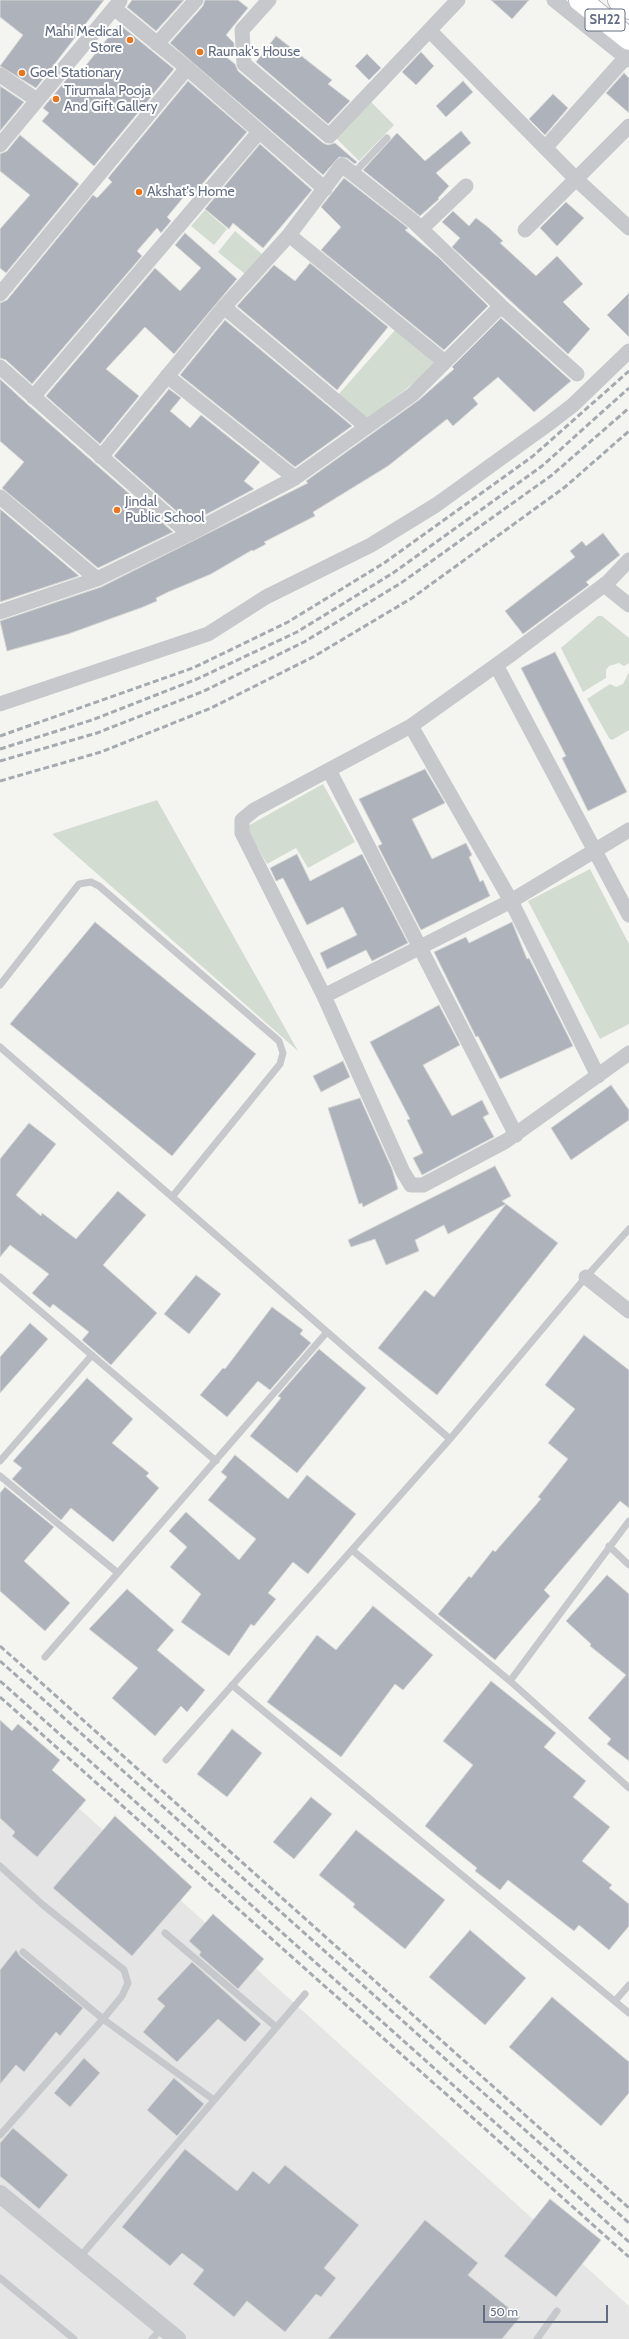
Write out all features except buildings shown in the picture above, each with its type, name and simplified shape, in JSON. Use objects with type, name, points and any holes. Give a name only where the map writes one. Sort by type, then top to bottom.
[{"type":"highway","name":"SH22","points":[[580,0],[628,52]]},
{"type":"highway","name":"SH22","points":[[619,0],[629,8]]},
{"type":"street","points":[[157,44],[196,0]]},
{"type":"street","points":[[269,0],[242,30],[244,64],[329,136],[458,0]]},
{"type":"street","points":[[545,148],[628,52],[554,0]]},
{"type":"street","points":[[0,145],[117,4],[157,44],[188,68],[259,132],[325,188]]},
{"type":"street","points":[[430,31],[576,179],[629,228]]},
{"type":"street","points":[[0,294],[188,68]]},
{"type":"street","points":[[0,75],[37,100]]},
{"type":"street","points":[[525,230],[629,126]]},
{"type":"street","points":[[33,397],[259,132]]},
{"type":"street","points":[[101,457],[224,307],[289,235],[342,165],[421,229],[501,306],[577,374]]},
{"type":"street","points":[[421,229],[466,186]]},
{"type":"street","points":[[289,235],[445,362]]},
{"type":"street","points":[[0,612],[97,579],[189,534],[295,478],[413,394],[501,306]]},
{"type":"street","points":[[224,307],[367,428]]},
{"type":"street","points":[[0,704],[208,634],[266,597],[371,545],[436,505],[547,425],[573,405],[629,351]]},
{"type":"street","points":[[0,367],[189,534]]},
{"type":"street","points":[[167,376],[295,478]]},
{"type":"street","points":[[0,497],[97,579]]},
{"type":"street","points":[[629,560],[604,585],[411,726],[254,810],[242,820],[242,833],[324,996],[403,1172],[412,1185],[423,1185],[516,1135],[629,1053]]},
{"type":"street","points":[[604,585],[629,605]]},
{"type":"street","points":[[496,665],[629,915]]},
{"type":"street","points":[[411,726],[510,901],[598,1076]]},
{"type":"street","points":[[329,770],[516,1135]]},
{"type":"street","points":[[324,996],[510,901],[629,830]]},
{"type":"street","points":[[586,1276],[629,1311]]},
{"type":"street","points":[[0,2194],[79,2259],[157,2333],[177,2339]]},
{"type":"lane","points":[[353,174],[387,138]]},
{"type":"lane","points":[[0,985],[79,884],[91,882],[100,886],[279,1041],[283,1053],[280,1064],[172,1197]]},
{"type":"lane","points":[[0,1048],[450,1439]]},
{"type":"lane","points":[[166,1760],[450,1439],[586,1276],[629,1229]]},
{"type":"lane","points":[[0,1277],[216,1461]]},
{"type":"lane","points":[[45,1656],[327,1332]]},
{"type":"lane","points":[[0,1461],[92,1355]]},
{"type":"lane","points":[[0,1476],[118,1573]]},
{"type":"lane","points":[[510,1681],[609,1546],[629,1522]]},
{"type":"lane","points":[[609,1546],[629,1565]]},
{"type":"lane","points":[[352,1550],[510,1681],[629,1788]]},
{"type":"lane","points":[[232,1685],[629,2013]]},
{"type":"lane","points":[[0,1866],[44,1905],[124,1970],[128,1983],[122,1996],[103,2019],[0,2135]]},
{"type":"lane","points":[[164,1933],[276,2027]]},
{"type":"lane","points":[[23,1952],[103,2019],[214,2100]]},
{"type":"lane","points":[[615,2000],[629,1985]]},
{"type":"lane","points":[[79,2259],[305,1994]]},
{"type":"lane","points":[[0,2278],[74,2339]]},
{"type":"lane","points":[[537,2339],[557,2311]]},
{"type":"shaded area","points":[[368,99],[394,125],[359,161],[333,135]]},
{"type":"shaded area","points":[[205,210],[227,229],[214,245],[191,226]]},
{"type":"shaded area","points":[[235,231],[262,254],[245,274],[218,252]]},
{"type":"shaded area","points":[[396,329],[437,365],[366,420],[338,395]]},
{"type":"shaded area","points":[[598,616],[602,616],[629,638],[629,663],[624,666],[619,663],[609,666],[606,670],[606,678],[583,692],[561,648]]},
{"type":"shaded area","points":[[629,672],[629,730],[612,740],[609,738],[587,699],[610,684],[616,687],[623,684]]},
{"type":"shaded area","points":[[323,784],[355,842],[308,868],[296,848],[267,864],[246,827]]},
{"type":"shaded area","points":[[157,800],[298,1051],[52,834]]},
{"type":"shaded area","points":[[590,869],[629,944],[629,1024],[600,1039],[528,901]]},
{"type":"shaded area","points":[[0,1737],[629,2306],[629,2339],[0,2339]]},
{"type":"railway","points":[[0,736],[193,668],[288,622],[384,563],[533,456],[629,371]]},
{"type":"railway","points":[[0,749],[92,720],[197,679],[297,632],[393,573],[542,466],[629,388]]},
{"type":"railway","points":[[0,761],[97,733],[204,691],[304,642],[401,583],[552,475],[629,408]]},
{"type":"railway","points":[[0,781],[101,752],[211,708],[313,657],[412,598],[565,487],[629,431]]},
{"type":"railway","points":[[0,1646],[629,2208]]},
{"type":"railway","points":[[0,1661],[629,2223]]},
{"type":"railway","points":[[0,1681],[629,2242]]},
{"type":"railway","points":[[0,1697],[629,2257]]},
{"type":"place","name":"Mahi Medical Store","points":[[130,40]]},
{"type":"place","name":"Raunak's House","points":[[200,52]]},
{"type":"place","name":"Goel Stationary","points":[[22,73]]},
{"type":"place","name":"Tirumala Pooja And Gift Gallery","points":[[56,99]]},
{"type":"place","name":"Akshat's Home","points":[[139,192]]},
{"type":"place","name":"Jindal Public School","points":[[117,510]]}]
